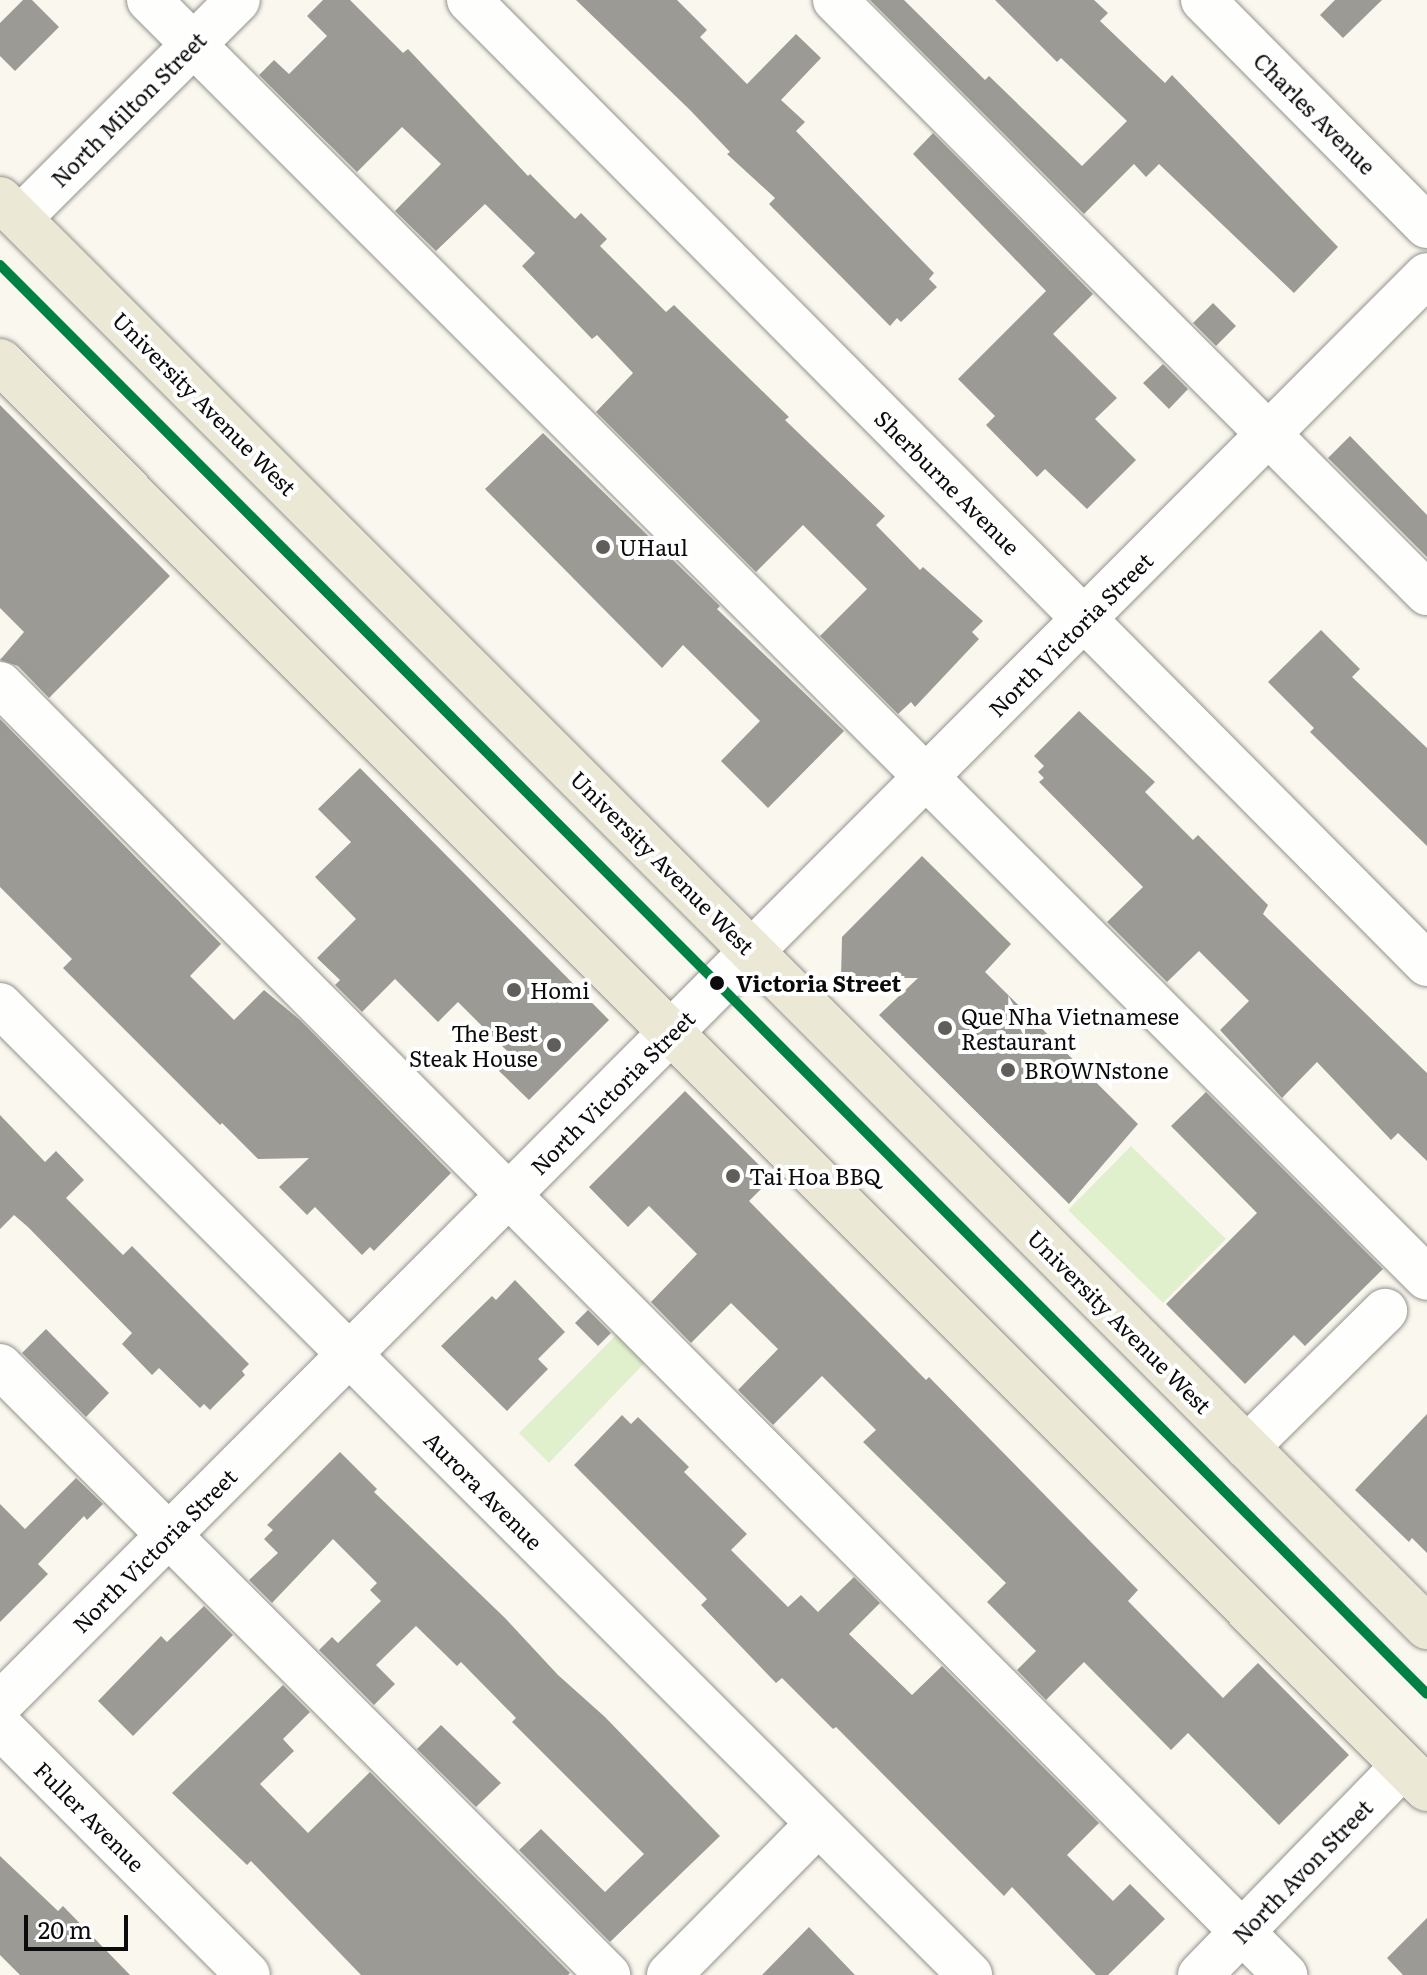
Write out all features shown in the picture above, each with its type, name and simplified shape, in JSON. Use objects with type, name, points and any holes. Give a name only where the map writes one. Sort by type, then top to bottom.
[{"type":"main road","name":"University Avenue West","points":[[10,208],[1427,1627]]},
{"type":"main road","points":[[0,361],[1415,1778]]},
{"type":"street","points":[[149,0],[1427,1278]]},
{"type":"street","name":"North Milton Street","points":[[10,208],[238,0]]},
{"type":"street","name":"Sherburne Avenue","points":[[469,0],[1427,964]]},
{"type":"street","points":[[835,0],[1427,593]]},
{"type":"street","name":"Charles Avenue","points":[[1203,0],[1427,226]]},
{"type":"street","name":"North Victoria Street","points":[[0,1704],[1427,275]]},
{"type":"street","points":[[0,684],[1285,1975]]},
{"type":"street","name":"Aurora Avenue","points":[[0,1005],[970,1975]]},
{"type":"street","points":[[1247,1447],[1385,1311]]},
{"type":"street","points":[[0,1366],[608,1975]]},
{"type":"street","name":"Fuller Avenue","points":[[0,1726],[248,1975]]},
{"type":"street","name":"North Avon Street","points":[[1200,1975],[1242,1932],[1415,1778]]},
{"type":"street","points":[[669,1975],[818,1824]]},
{"type":"green space","points":[[1131,1146],[1226,1239],[1163,1303],[1068,1210]]},
{"type":"green space","points":[[626,1325],[654,1353],[549,1463],[519,1433]]},
{"type":"building","points":[[23,0],[32,0],[59,27],[15,71],[0,56],[0,23]]},
{"type":"building","points":[[323,0],[350,0],[403,53],[408,49],[528,176],[530,174],[575,219],[581,213],[607,239],[600,246],[666,312],[674,305],[789,417],[785,420],[885,516],[876,525],[920,570],[923,567],[983,621],[972,632],[979,639],[915,707],[911,702],[898,714],[820,636],[867,589],[803,525],[756,572],[596,412],[633,373],[597,335],[592,339],[522,266],[535,253],[485,204],[436,251],[395,211],[441,164],[402,127],[357,172],[259,75],[274,60],[289,74],[327,36],[307,16]]},
{"type":"building","points":[[576,0],[677,0],[707,30],[700,37],[747,84],[796,34],[821,58],[781,100],[805,122],[796,131],[934,273],[929,279],[937,287],[901,322],[897,318],[890,326],[769,204],[775,198],[727,154],[730,152],[690,110]]},
{"type":"building","points":[[870,0],[904,0],[985,80],[989,76],[1082,166],[1127,121],[1061,58],[1057,62],[995,0],[1094,0],[1108,13],[1100,21],[1165,83],[1172,75],[1338,247],[1294,293],[1159,164],[1146,177],[1134,164],[1084,214]]},
{"type":"building","points":[[1335,0],[1382,0],[1343,38],[1320,15]]},
{"type":"building","points":[[933,133],[1093,294],[1053,334],[1117,398],[1095,419],[1136,460],[1087,509],[1045,469],[1037,477],[986,425],[995,416],[958,379],[1046,291],[913,154]]},
{"type":"building","points":[[1213,303],[1236,326],[1216,346],[1193,323]]},
{"type":"building","points":[[1163,364],[1188,389],[1169,409],[1143,383]]},
{"type":"building","points":[[0,405],[170,576],[49,698],[18,666],[0,660],[24,632],[0,608]]},
{"type":"building","name":"UHaul","points":[[543,433],[720,606],[717,609],[844,731],[768,808],[721,761],[760,721],[683,645],[662,668],[485,489]]},
{"type":"building","points":[[1350,436],[1427,515],[1427,557],[1328,458]]},
{"type":"building","points":[[1321,630],[1360,669],[1352,677],[1427,748],[1427,846],[1310,732],[1314,728],[1268,682]]},
{"type":"building","points":[[1079,711],[1155,782],[1145,792],[1193,840],[1198,835],[1268,905],[1263,914],[1427,1073],[1427,1161],[1398,1133],[1391,1140],[1317,1062],[1282,1098],[1220,1030],[1249,1001],[1199,951],[1167,982],[1107,922],[1143,887],[1039,782],[1044,778],[1038,772],[1044,766],[1034,756]]},
{"type":"building","points":[[0,719],[221,944],[190,976],[234,1020],[264,990],[300,1020],[451,1173],[374,1251],[370,1247],[362,1255],[315,1207],[307,1215],[279,1187],[309,1158],[258,1159],[63,968],[72,959],[0,887]]},
{"type":"building","points":[[360,768],[609,1020],[529,1100],[498,1070],[512,1056],[458,1002],[438,1022],[395,979],[362,1012],[335,985],[340,980],[317,958],[356,919],[315,877],[351,842],[318,809]]},
{"type":"building","name":"BROWNstone","points":[[922,856],[1011,944],[985,972],[1138,1124],[1069,1204],[879,1015],[918,978],[841,978],[842,937]]},
{"type":"building","points":[[685,1091],[772,1178],[749,1201],[926,1380],[929,1377],[1138,1590],[1128,1601],[1223,1698],[1258,1663],[1349,1755],[1279,1825],[1188,1733],[1171,1750],[1084,1662],[1046,1700],[1017,1670],[1036,1651],[987,1602],[1006,1583],[863,1442],[876,1430],[822,1376],[773,1425],[738,1390],[778,1349],[731,1303],[691,1343],[651,1302],[697,1254],[649,1206],[628,1227],[589,1187]]},
{"type":"building","points":[[1206,1092],[1383,1269],[1305,1346],[1294,1335],[1245,1384],[1166,1304],[1257,1213],[1171,1126]]},
{"type":"building","points":[[0,1115],[45,1162],[56,1151],[84,1180],[66,1198],[123,1255],[132,1246],[249,1364],[242,1371],[245,1375],[210,1410],[204,1404],[200,1408],[159,1368],[152,1375],[122,1344],[132,1333],[28,1227],[14,1215],[0,1229]]},
{"type":"building","points":[[515,1280],[565,1332],[538,1359],[548,1369],[507,1411],[441,1346],[492,1296],[496,1300]]},
{"type":"building","points":[[588,1310],[611,1333],[598,1346],[575,1323]]},
{"type":"building","points":[[46,1329],[109,1393],[86,1417],[22,1353]]},
{"type":"building","points":[[1427,1414],[1427,1553],[1412,1538],[1409,1542],[1355,1490]]},
{"type":"building","points":[[622,1415],[631,1424],[638,1417],[689,1467],[684,1472],[747,1534],[731,1550],[788,1607],[801,1595],[818,1612],[854,1577],[880,1603],[849,1634],[912,1695],[942,1666],[1099,1823],[1067,1855],[1113,1901],[1130,1884],[1165,1919],[1108,1975],[1096,1975],[1012,1887],[1004,1896],[836,1727],[833,1729],[782,1678],[776,1683],[701,1605],[707,1599],[574,1465]]},
{"type":"building","points":[[340,1452],[377,1489],[374,1492],[505,1618],[558,1675],[605,1717],[720,1836],[610,1942],[519,1850],[541,1829],[605,1892],[644,1854],[512,1722],[516,1718],[461,1662],[457,1666],[416,1626],[376,1665],[395,1684],[374,1705],[319,1650],[332,1637],[338,1643],[381,1601],[370,1590],[377,1583],[333,1539],[272,1603],[249,1580],[278,1553],[264,1539],[273,1530],[267,1525]]},
{"type":"building","points":[[76,1478],[103,1504],[87,1520],[84,1516],[38,1564],[48,1574],[0,1622],[0,1504],[25,1529]]},
{"type":"building","points":[[204,1606],[233,1635],[133,1736],[98,1701],[161,1636],[167,1642]]},
{"type":"building","points":[[283,1685],[310,1712],[283,1739],[294,1751],[260,1784],[308,1833],[370,1772],[570,1973],[568,1975],[361,1975],[251,1861],[247,1865],[172,1793]]},
{"type":"building","points":[[441,1725],[501,1783],[476,1807],[417,1749]]},
{"type":"building","points":[[0,1856],[58,1911],[63,1906],[130,1975],[20,1975],[0,1955]]},
{"type":"building","points":[[1427,1918],[1427,1975],[1403,1975],[1387,1958]]},
{"type":"building","points":[[809,1927],[855,1975],[762,1975]]},
{"type":"transit line","points":[[0,265],[1427,1694]]},
{"type":"place","name":"UHaul","points":[[603,547]]},
{"type":"place","name":"Victoria Street","points":[[717,983]]},
{"type":"place","name":"Homi","points":[[514,990]]},
{"type":"place","name":"Que Nha Vietnamese Restaurant","points":[[945,1028]]},
{"type":"place","name":"The Best Steak House","points":[[554,1045]]},
{"type":"place","name":"BROWNstone","points":[[1008,1070]]},
{"type":"place","name":"Tai Hoa BBQ","points":[[733,1176]]}]
